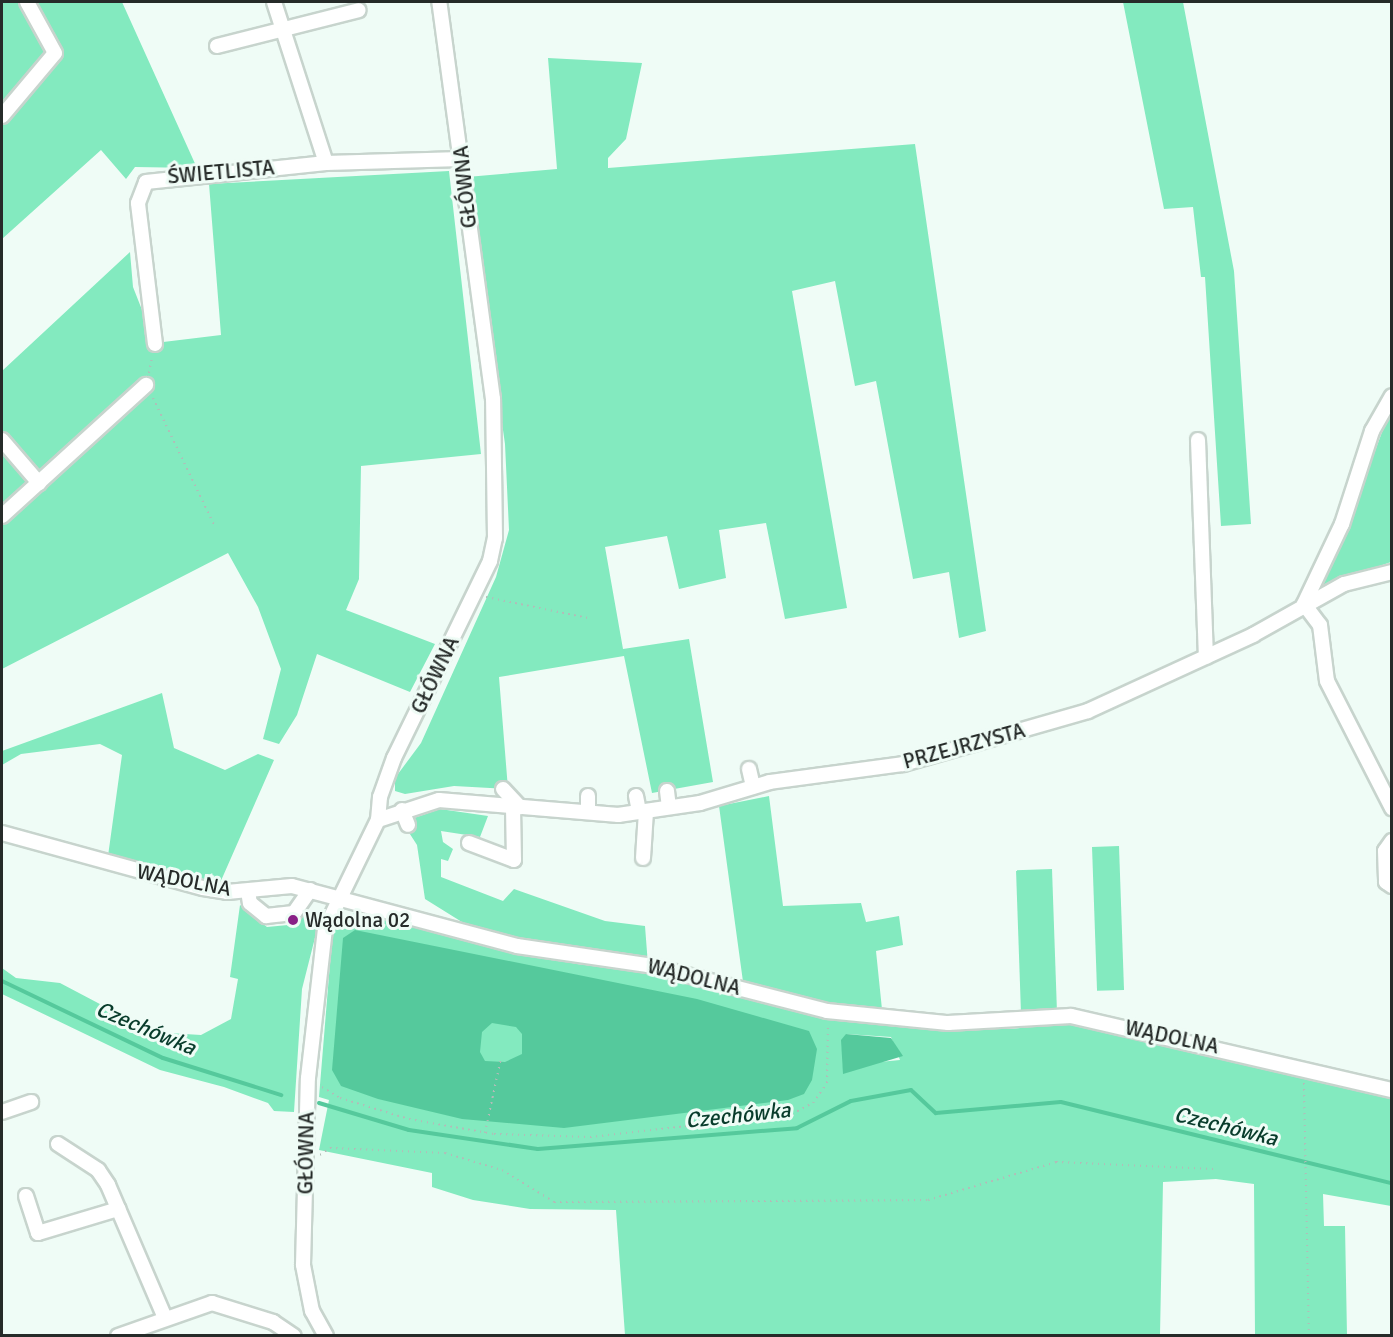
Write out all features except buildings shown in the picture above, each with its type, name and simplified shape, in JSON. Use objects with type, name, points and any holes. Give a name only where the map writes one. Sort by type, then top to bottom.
[{"type":"street","points":[[2,116],[55,53],[27,2]]},
{"type":"street","points":[[274,2],[280,29],[326,163]]},
{"type":"street","name":"GŁÓWNA","points":[[326,1335],[312,1311],[303,1265],[308,1078],[320,954],[339,898],[378,820],[380,797],[394,758],[475,593],[495,538],[493,399],[440,2]]},
{"type":"street","points":[[217,46],[359,10]]},
{"type":"street","name":"ŚWIETLISTA","points":[[155,344],[138,203],[146,182],[326,163],[461,159]]},
{"type":"street","points":[[2,516],[146,385]]},
{"type":"street","points":[[1392,396],[1372,431],[1342,524],[1304,604],[1320,625],[1327,681],[1392,808]]},
{"type":"street","points":[[2,440],[39,483]]},
{"type":"street","points":[[1198,441],[1206,657]]},
{"type":"street","name":"PRZEJRZYSTA","points":[[378,820],[402,810],[439,800],[588,813],[642,811],[753,787],[903,764],[1056,722],[1206,657],[1344,584],[1392,572]]},
{"type":"street","points":[[749,769],[753,787]]},
{"type":"street","points":[[469,843],[514,860],[516,807],[503,789]]},
{"type":"street","points":[[667,791],[669,807]]},
{"type":"street","points":[[588,796],[588,813]]},
{"type":"street","points":[[636,796],[642,811],[643,858]]},
{"type":"street","points":[[402,810],[408,825]]},
{"type":"street","name":"WĄDOLNA","points":[[2,833],[203,888],[248,891],[292,886],[517,946],[648,964],[827,1011],[948,1023],[1071,1017],[1304,1067],[1392,1090]]},
{"type":"street","points":[[1392,841],[1385,851],[1386,882],[1392,886]]},
{"type":"street","points":[[248,891],[250,903],[266,916],[294,913],[310,890]]},
{"type":"street","points":[[2,1112],[31,1102]]},
{"type":"street","points":[[58,1144],[98,1170],[118,1209],[165,1318]]},
{"type":"street","points":[[26,1196],[38,1233],[118,1209]]},
{"type":"street","points":[[118,1335],[194,1306],[230,1305],[294,1335]]},
{"type":"path","points":[[155,344],[146,385],[214,525]]},
{"type":"path","points":[[475,593],[588,618]]},
{"type":"path","points":[[308,1078],[359,1105],[485,1133],[590,1137],[792,1114],[813,1103],[827,1083],[827,1011]]},
{"type":"path","points":[[485,1133],[501,1058]]},
{"type":"path","points":[[1304,1067],[1309,1335]]},
{"type":"path","points":[[306,1166],[330,1148],[445,1154],[502,1170],[554,1202],[928,1200],[1056,1162],[1214,1169]]},
{"type":"shaded area","points":[[2,2],[122,2],[197,168],[135,167],[126,179],[101,150],[2,239]]},
{"type":"shaded area","points":[[1123,2],[1183,2],[1234,271],[1251,524],[1221,526],[1205,277],[1201,277],[1193,207],[1164,209]]},
{"type":"shaded area","points":[[548,58],[642,63],[626,139],[608,158],[608,168],[915,144],[986,631],[959,638],[949,572],[913,579],[876,381],[855,386],[835,281],[792,291],[847,608],[785,619],[766,523],[719,530],[726,578],[679,589],[667,536],[605,547],[623,649],[689,639],[713,782],[652,793],[624,656],[499,677],[508,789],[454,786],[405,794],[395,791],[395,778],[421,743],[496,577],[509,530],[505,444],[467,177],[557,169]]},
{"type":"shaded area","points":[[449,171],[481,454],[361,466],[359,579],[346,610],[435,644],[410,692],[317,654],[297,715],[279,744],[263,739],[281,669],[258,607],[228,553],[2,669],[2,371],[130,252],[133,287],[155,343],[221,335],[209,184]]},
{"type":"shaded area","points":[[1391,408],[1391,562],[1320,587],[1349,521]]},
{"type":"shaded area","points":[[162,693],[174,748],[225,770],[258,754],[274,760],[220,883],[108,856],[122,755],[100,744],[21,754],[2,765],[2,751]]},
{"type":"shaded area","points":[[769,796],[783,906],[861,903],[866,922],[899,916],[903,945],[876,951],[883,1019],[744,989],[719,806]]},
{"type":"shaded area","points":[[440,809],[488,816],[480,837],[441,831],[443,842],[453,849],[448,861],[441,859],[441,877],[503,901],[514,889],[605,921],[645,926],[648,965],[486,937],[425,899],[417,845],[408,831],[415,831],[416,820],[408,820]]},
{"type":"shaded area","points":[[1119,846],[1124,990],[1097,991],[1092,847]]},
{"type":"shaded area","points":[[1052,869],[1057,1009],[1021,1010],[1016,870]]},
{"type":"shaded area","points":[[240,905],[267,927],[288,925],[309,911],[321,914],[302,989],[294,1112],[274,1111],[268,1103],[224,1087],[160,1070],[2,994],[2,968],[16,978],[60,983],[153,1032],[201,1035],[231,1019],[238,979],[230,977]]},
{"type":"shaded area","points":[[354,913],[577,964],[657,973],[836,1020],[1011,1029],[1077,1021],[1391,1095],[1391,1206],[1323,1194],[1324,1226],[1345,1226],[1347,1335],[1255,1335],[1254,1184],[1216,1179],[1163,1182],[1160,1335],[625,1335],[616,1210],[530,1209],[473,1200],[432,1187],[432,1173],[319,1150],[329,1100],[319,1097],[333,927]],"holes":[[[846,1034],[891,1037],[900,1060],[869,1063],[844,1073]]]},
{"type":"shaded area","points":[[355,930],[697,999],[809,1031],[817,1049],[812,1080],[804,1094],[788,1100],[564,1128],[462,1119],[378,1099],[341,1086],[332,1070],[343,938]],"holes":[[[492,1023],[516,1027],[522,1034],[522,1054],[505,1062],[485,1061],[480,1052],[482,1032]]]},
{"type":"shaded area","points":[[846,1034],[891,1038],[903,1056],[843,1074],[841,1040]]},
{"type":"waterway","name":"Czechówka","points":[[2,981],[163,1058],[281,1095]]},
{"type":"waterway","name":"Czechówka","points":[[319,1103],[409,1130],[538,1149],[797,1128],[851,1101],[911,1090],[936,1113],[1061,1102],[1392,1183]]},
{"type":"place","name":"Wądolna 02","points":[[293,920]]}]
